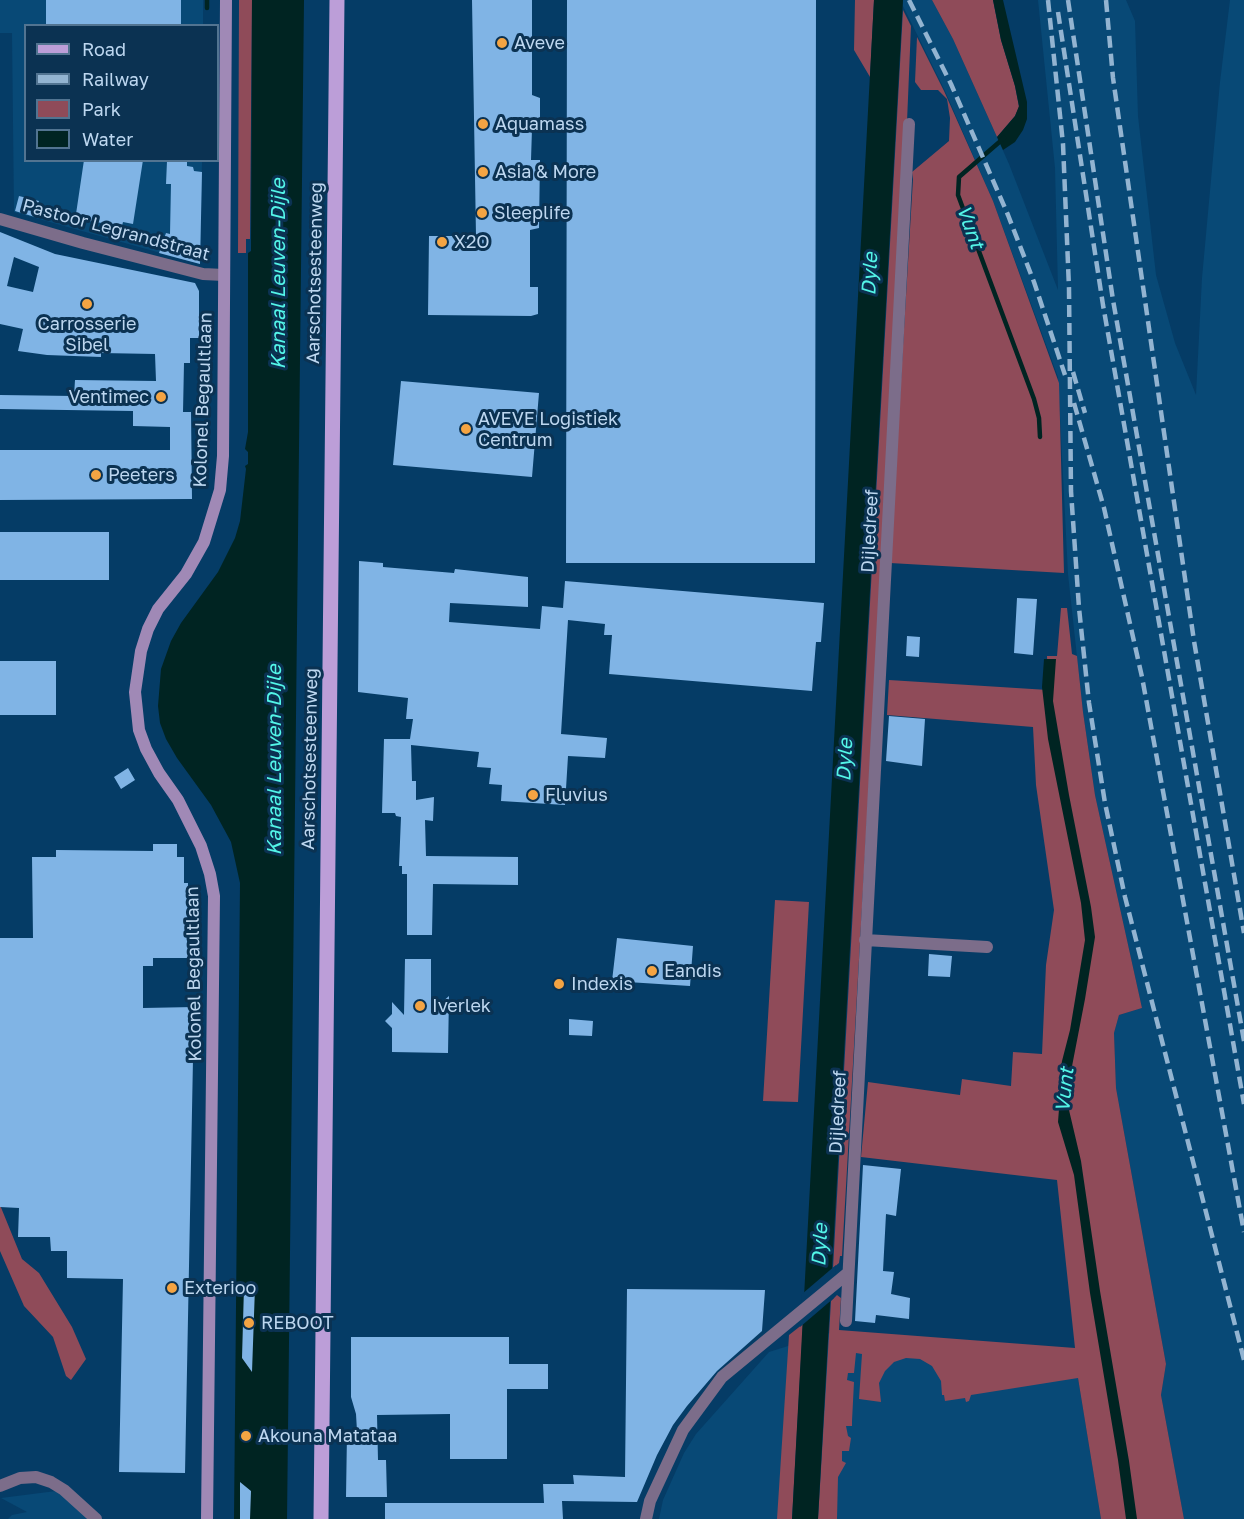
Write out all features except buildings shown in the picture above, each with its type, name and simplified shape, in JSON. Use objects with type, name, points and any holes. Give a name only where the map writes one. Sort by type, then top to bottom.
[{"type":"main road","name":"Aarschotsesteenweg","points":[[321,1519],[337,0]]},
{"type":"street","name":"Kolonel Begaultlaan","points":[[207,1519],[214,896],[210,873],[201,846],[178,800],[146,749],[139,730],[135,692],[141,651],[148,629],[158,609],[186,574],[204,542],[220,490],[223,456],[226,0]]},
{"type":"street","name":"Dijledreef","points":[[846,1321],[909,124]]},
{"type":"street","name":"Pastoor Legrandstraat","points":[[0,219],[203,274],[224,275]]},
{"type":"street","points":[[865,940],[987,947]]},
{"type":"street","points":[[646,1519],[650,1501],[683,1430],[722,1377],[794,1317],[848,1279]]},
{"type":"street","points":[[0,1486],[20,1478],[36,1477],[51,1482],[64,1490],[96,1519]]},
{"type":"shaded area","points":[[0,0],[203,0],[203,24],[24,24],[24,162],[202,162],[200,264],[14,212],[12,33],[0,33]]},
{"type":"shaded area","points":[[903,0],[932,0],[953,39],[1009,164],[1058,290],[1055,168],[1038,0],[1126,0],[1135,21],[1138,116],[1156,275],[1175,343],[1196,395],[1202,278],[1220,82],[1230,0],[1244,0],[1244,1519],[1184,1519],[1161,1395],[1166,1364],[1116,1088],[1114,1033],[1119,1015],[1142,1008],[1095,795],[1083,712],[1068,574],[1058,377],[993,201],[945,91],[903,6]]},
{"type":"shaded area","points":[[839,1330],[1078,1378],[1101,1519],[659,1519],[663,1500],[684,1453],[696,1434],[769,1352]]},
{"type":"shaded area","points":[[64,1490],[96,1519],[8,1519],[12,1515],[27,1512],[1,1498]]},
{"type":"green space","points":[[239,0],[252,0],[250,239],[246,239],[246,253],[238,253]]},
{"type":"green space","points":[[855,0],[874,0],[870,77],[854,50]]},
{"type":"green space","points":[[932,0],[993,0],[1019,107],[1015,116],[997,137],[953,39]]},
{"type":"green space","points":[[903,10],[911,26],[907,122],[842,1256],[833,1268]]},
{"type":"green space","points":[[917,37],[944,91],[993,201],[1059,383],[1064,573],[890,563],[912,172],[949,141],[950,118],[947,99],[938,90],[921,90],[915,82]]},
{"type":"green space","points":[[1061,608],[1067,608],[1072,654],[1077,656],[1095,795],[1142,1008],[1119,1015],[1114,1033],[1116,1088],[1166,1364],[1161,1395],[1184,1519],[1101,1519],[1078,1378],[971,1395],[969,1401],[966,1402],[965,1398],[945,1401],[941,1381],[932,1366],[920,1359],[906,1358],[894,1362],[885,1371],[879,1383],[881,1402],[859,1399],[862,1354],[856,1353],[854,1373],[848,1373],[847,1380],[854,1382],[852,1426],[846,1426],[848,1436],[851,1438],[849,1451],[842,1451],[842,1461],[846,1463],[838,1477],[837,1519],[818,1519],[831,1301],[837,1295],[841,1298],[839,1330],[1075,1348],[1057,1180],[861,1157],[868,1082],[960,1095],[962,1079],[1011,1086],[1013,1052],[1042,1054],[1046,965],[1054,910],[1036,785],[1033,727],[887,715],[889,680],[1048,690],[1047,656],[1057,656]]},
{"type":"green space","points":[[775,900],[809,902],[798,1102],[763,1101]]},
{"type":"green space","points":[[0,1205],[22,1259],[39,1273],[72,1327],[86,1359],[71,1380],[66,1376],[53,1337],[24,1306],[0,1251]]},
{"type":"green space","points":[[803,1324],[792,1519],[777,1519],[789,1335]]},
{"type":"water","name":"Kanaal Leuven-Dijle","points":[[252,0],[304,0],[287,1519],[234,1519],[240,883],[231,842],[211,805],[166,739],[160,723],[158,706],[161,669],[171,641],[181,623],[218,572],[235,538],[240,521],[245,466],[248,464],[248,452],[245,449],[248,432],[248,253],[251,251]]},
{"type":"water","name":"Dyle","points":[[874,0],[903,0],[818,1519],[792,1519]]},
{"type":"water","points":[[993,0],[1003,0],[1027,102],[1027,119],[1023,130],[1015,142],[1003,150],[997,137],[1015,116],[1019,106]]},
{"type":"water","points":[[1044,659],[1056,659],[1053,701],[1095,937],[1068,1087],[1069,1102],[1060,1100],[1059,1081],[1085,940],[1081,903],[1048,739],[1042,687]]},
{"type":"water","points":[[1059,1109],[1069,1110],[1081,1161],[1137,1519],[1126,1519],[1090,1293],[1074,1175],[1058,1122]]},
{"type":"pier","points":[[836,1265],[834,1298],[800,1327],[802,1294]]},
{"type":"waterway","points":[[207,0],[207,8]]},
{"type":"waterway","name":"Vunt","points":[[1004,138],[959,177],[958,195],[1034,399],[1039,418],[1040,437]]},
{"type":"waterway","name":"Vunt","points":[[1062,1097],[1062,1115]]},
{"type":"railway","points":[[909,0],[951,84],[1008,215],[1034,282],[1065,375]]},
{"type":"railway","points":[[1048,0],[1063,144],[1069,288],[1071,491],[1079,608],[1089,703],[1105,803],[1125,897],[1244,1360]]},
{"type":"railway","points":[[1068,0],[1113,300],[1244,1041]]},
{"type":"railway","points":[[1106,0],[1113,78],[1194,641],[1244,933]]},
{"type":"railway","points":[[1058,12],[1103,305],[1244,1104]]},
{"type":"railway","points":[[1073,372],[1085,413]]},
{"type":"railway","points":[[1074,403],[1104,508],[1142,677],[1244,1232]]},
{"type":"place","name":"Aveve","points":[[502,43]]},
{"type":"place","name":"Aquamass","points":[[483,124]]},
{"type":"place","name":"Asia & More","points":[[483,172]]},
{"type":"place","name":"Sleeplife","points":[[482,213]]},
{"type":"place","name":"X2O","points":[[442,242]]},
{"type":"place","name":"Carrosserie Sibel","points":[[87,304]]},
{"type":"place","name":"Ventimec","points":[[161,397]]},
{"type":"place","name":"AVEVE Logistiek Centrum","points":[[466,429]]},
{"type":"place","name":"Peeters","points":[[96,475]]},
{"type":"place","name":"Fluvius","points":[[533,795]]},
{"type":"place","name":"Eandis","points":[[652,971]]},
{"type":"place","name":"Indexis","points":[[559,984]]},
{"type":"place","name":"Iverlek","points":[[420,1006]]},
{"type":"place","name":"Exterioo","points":[[172,1288]]},
{"type":"place","name":"REBOOT","points":[[249,1323]]},
{"type":"place","name":"Akouna Matataa","points":[[246,1436]]}]
